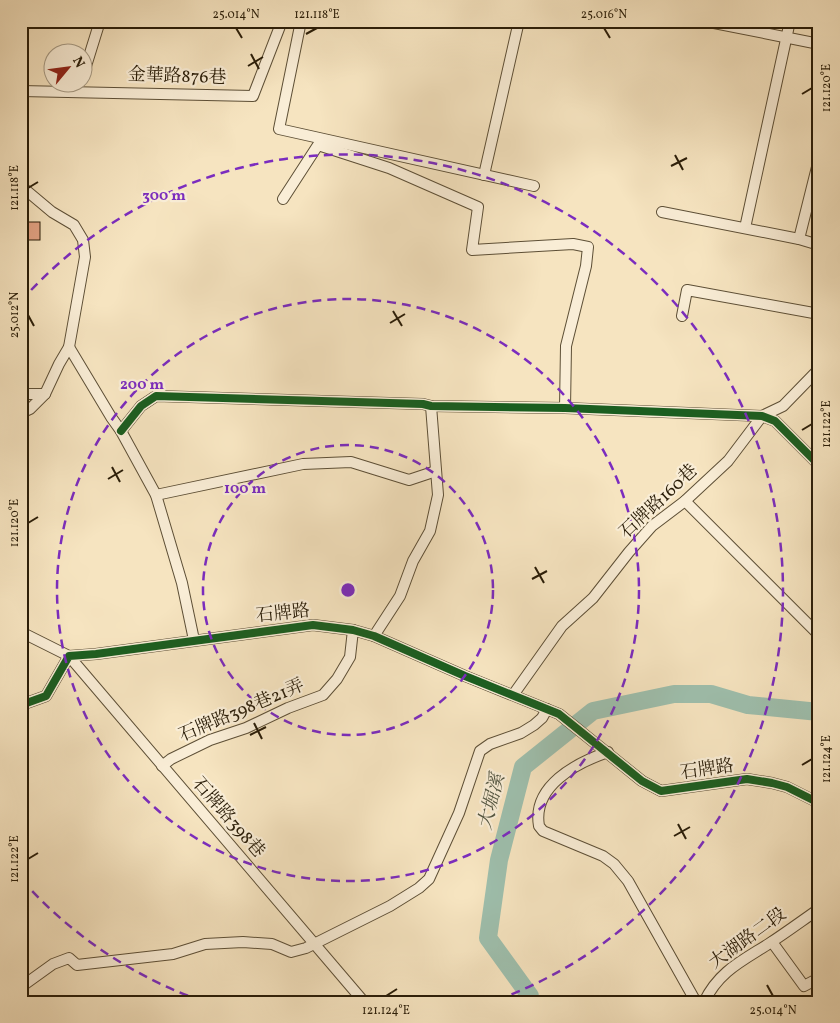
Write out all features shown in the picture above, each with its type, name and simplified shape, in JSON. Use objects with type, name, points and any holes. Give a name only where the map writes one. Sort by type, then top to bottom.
[{"type":"street","points":[[92,47],[100,21]]},
{"type":"street","name":"金華路876巷","points":[[92,88],[252,96],[282,21]]},
{"type":"street","points":[[301,21],[279,129],[534,186]]},
{"type":"street","points":[[484,174],[518,21]]},
{"type":"street","points":[[704,21],[819,44]]},
{"type":"street","points":[[745,228],[790,21]]},
{"type":"street","name":"金華路876巷","points":[[21,91],[42,90]]},
{"type":"street","points":[[283,200],[318,145],[389,168],[478,207],[472,250],[573,244],[588,247],[586,266],[566,346],[565,408]]},
{"type":"street","points":[[799,238],[819,159]]},
{"type":"street","points":[[21,186],[52,212],[74,225],[83,240],[85,257],[69,346],[45,394],[30,409],[21,413]]},
{"type":"street","points":[[662,212],[799,238],[819,245]]},
{"type":"street","points":[[682,316],[686,290],[819,314]]},
{"type":"street","points":[[69,346],[121,432],[156,495],[182,583],[194,640]]},
{"type":"street","name":"石牌路160巷","points":[[513,696],[562,626],[593,598],[652,526],[685,501],[728,460],[762,416],[783,406],[819,369]]},
{"type":"street","points":[[21,394],[45,394]]},
{"type":"street","points":[[121,432],[141,406],[156,396],[762,416],[775,421],[819,464]]},
{"type":"street","points":[[374,636],[400,596],[413,561],[430,531],[438,495],[431,406]]},
{"type":"street","points":[[156,495],[302,464],[351,462],[409,480],[436,472]]},
{"type":"street","points":[[685,501],[819,635]]},
{"type":"street","name":"石牌路","points":[[69,656],[313,625],[353,630],[374,636],[558,714],[642,781],[661,791],[747,779],[787,787],[816,798]]},
{"type":"street","name":"石牌路398巷21弄","points":[[162,766],[171,759],[210,740],[246,728],[288,708],[323,695],[338,678],[348,662],[353,630]]},
{"type":"street","points":[[21,705],[46,696],[69,656],[25,634]]},
{"type":"street","name":"石牌路398巷","points":[[69,656],[364,1002]]},
{"type":"street","points":[[21,987],[53,964],[70,958],[77,965],[173,954],[205,944],[243,942],[272,944],[291,952],[314,943],[390,906],[419,888],[429,879],[459,813],[480,751],[490,744],[521,733],[534,725],[542,718],[546,709]]},
{"type":"street","points":[[608,752],[572,768],[548,788],[539,808],[539,826],[544,831],[603,856],[614,864],[628,881],[696,1002]]},
{"type":"street","name":"大湖路二段","points":[[704,1002],[712,986],[736,964],[772,942],[819,909]]},
{"type":"street","points":[[772,942],[804,986],[819,978]]},
{"type":"building","points":[[21,222],[40,222],[40,240],[21,240]]},
{"type":"waterway","name":"大堀溪","points":[[530,1002],[530,996],[488,938],[499,860],[523,767],[593,711],[674,694],[711,694],[748,705],[819,712]]},
{"type":"cycle path","points":[[121,431],[141,406],[156,396],[762,416],[775,421],[819,465]]},
{"type":"cycle path","points":[[21,705],[46,696],[69,656],[313,625],[353,630],[374,636],[465,676],[559,714],[642,781],[661,791],[747,779],[787,787],[819,803]]}]
